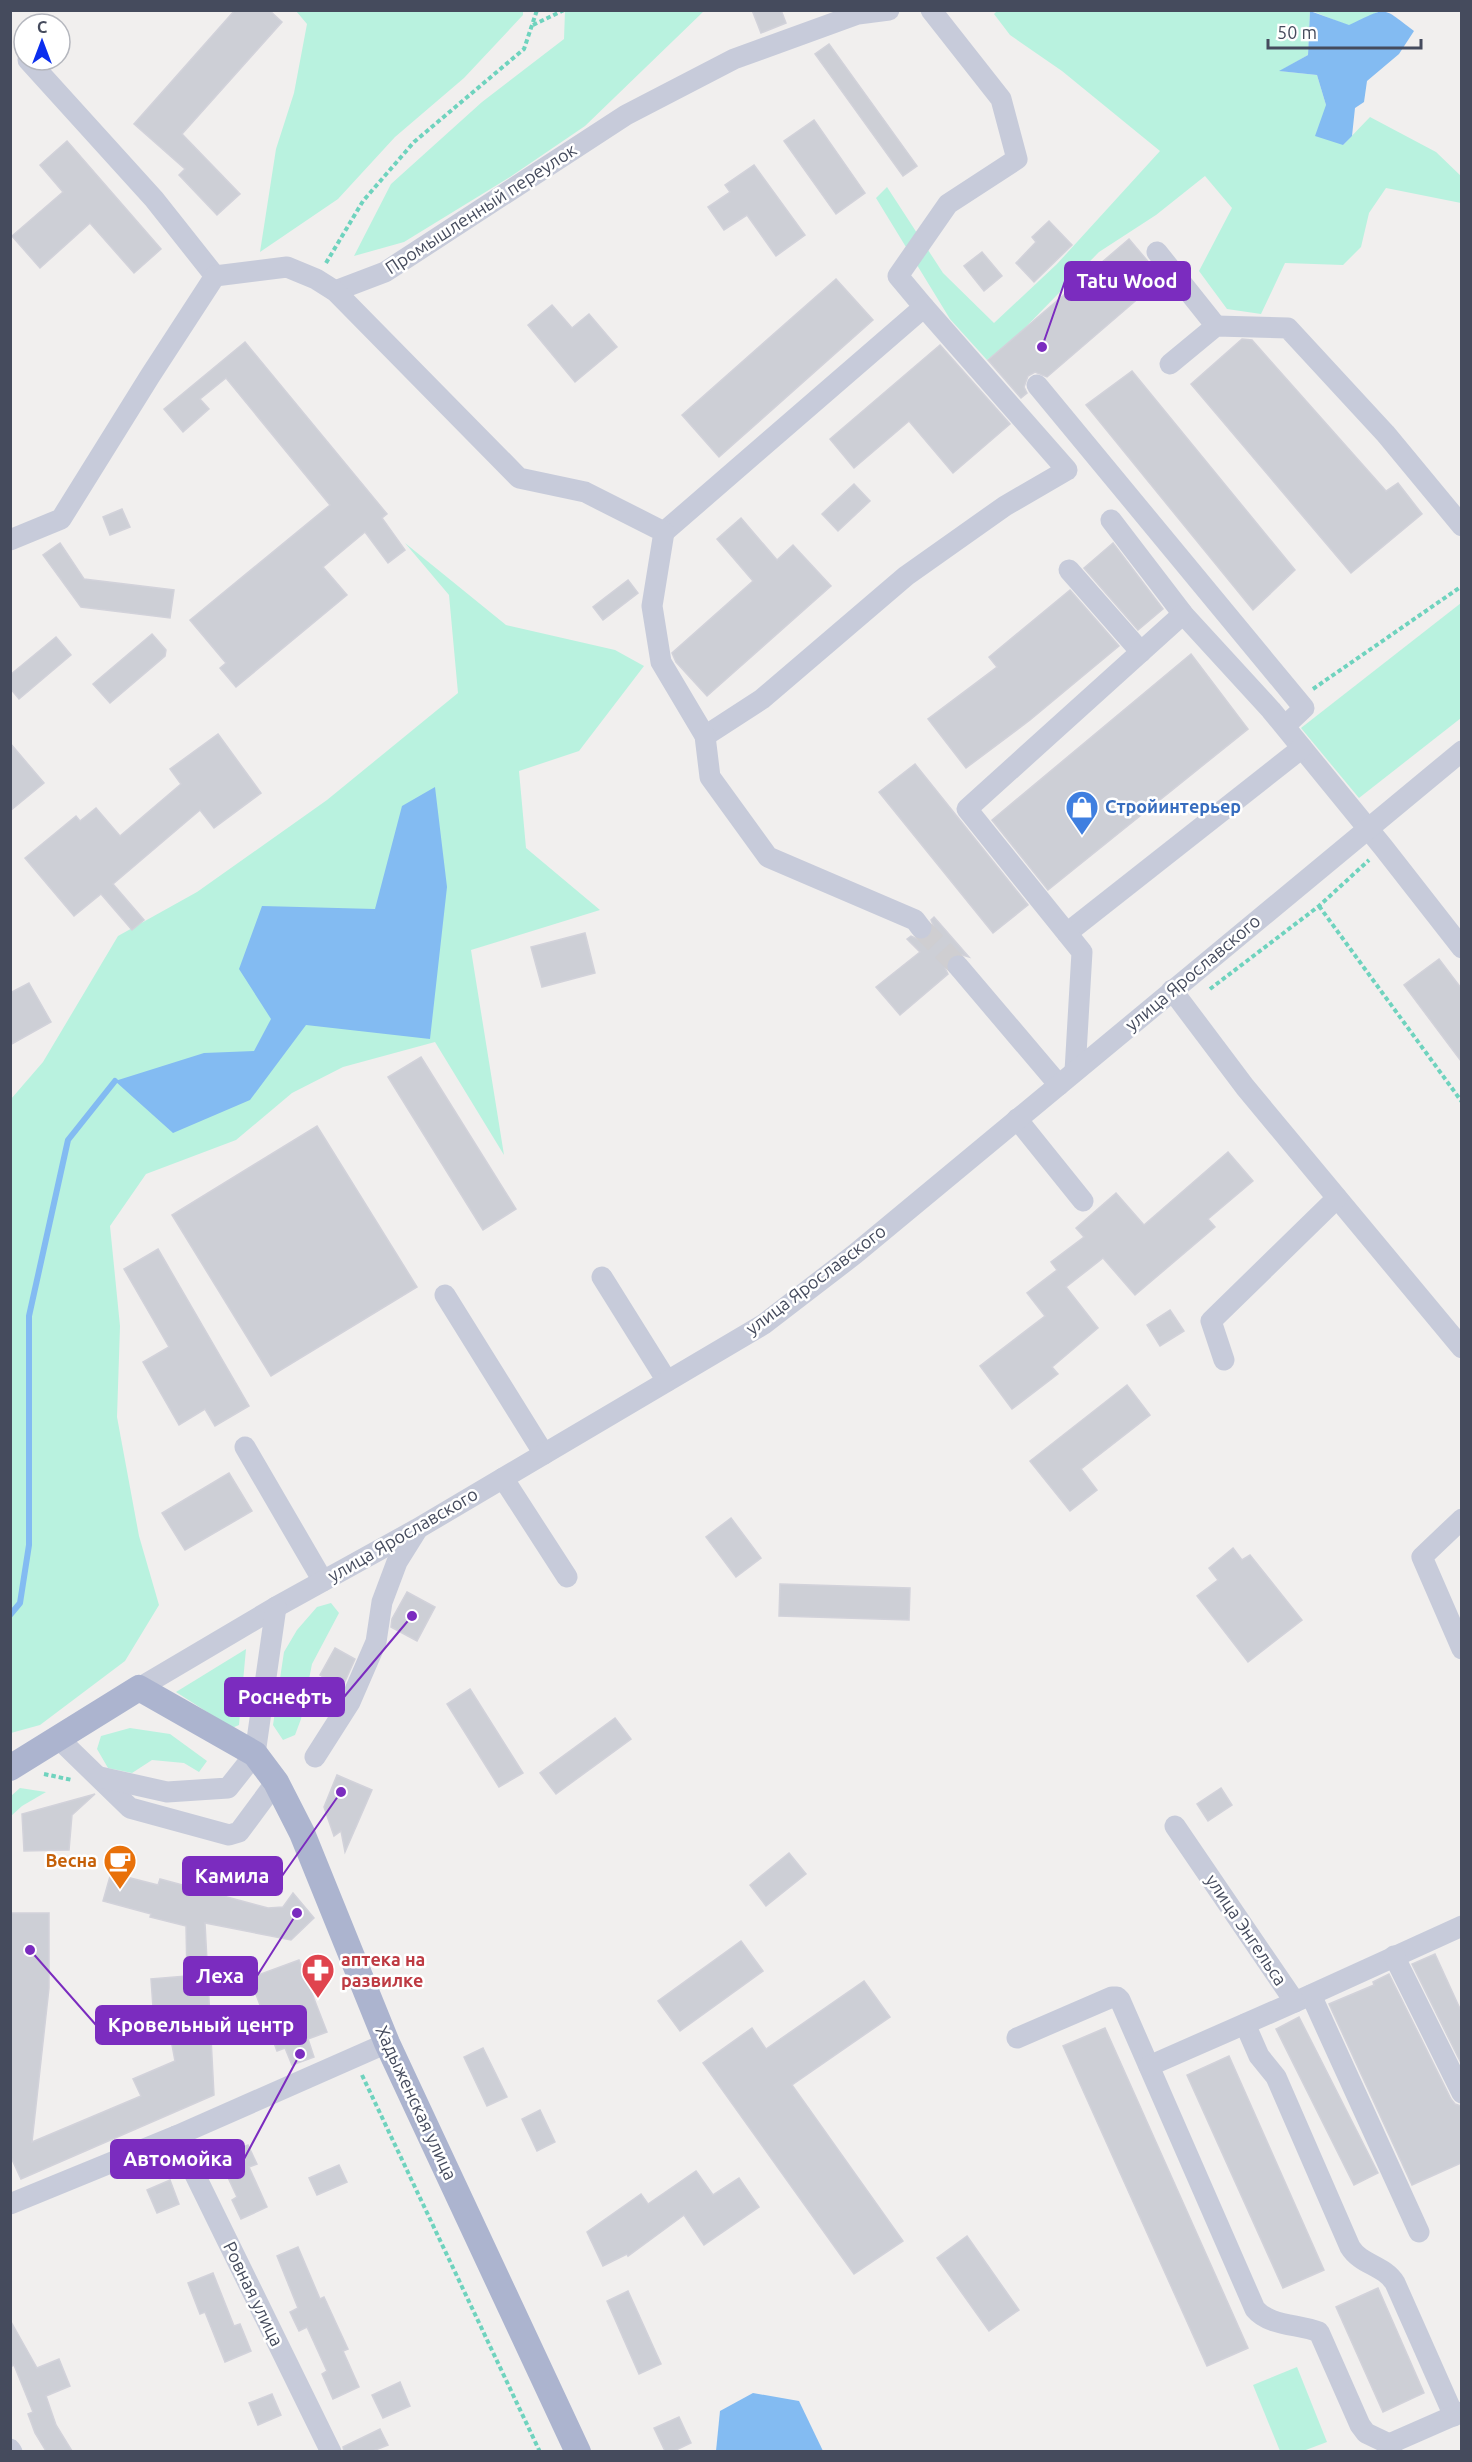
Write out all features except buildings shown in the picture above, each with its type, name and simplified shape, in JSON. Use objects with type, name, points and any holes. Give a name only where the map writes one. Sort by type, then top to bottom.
[{"type":"main road","name":"улица Ярославского","points":[[22,1770],[59,1739],[139,1688]]},
{"type":"main road","name":"Хадыженская улица","points":[[139,1688],[255,1754],[276,1782],[302,1833],[387,2043],[578,2451]]},
{"type":"street","name":"Промышленный переулок","points":[[335,291],[385,272],[627,115],[734,59],[858,14],[889,10]]},
{"type":"street","points":[[705,736],[762,699],[906,576],[1005,506],[1067,470],[898,276],[948,204],[1017,159],[1001,99],[931,10]]},
{"type":"street","points":[[39,72],[154,199],[215,276]]},
{"type":"street","points":[[1157,252],[1216,326]]},
{"type":"street","points":[[10,540],[62,519],[215,276],[286,267],[316,279],[335,291],[519,478],[585,492],[664,532]]},
{"type":"street","points":[[921,928],[915,920],[768,857],[710,777],[705,736],[661,662],[652,606],[664,532],[924,307]]},
{"type":"street","points":[[1170,364],[1216,326],[1288,328],[1385,433],[1461,526]]},
{"type":"street","points":[[1037,385],[1304,708],[1285,726]]},
{"type":"street","points":[[1111,520],[1183,614],[1285,726],[1461,948]]},
{"type":"street","points":[[1069,570],[1140,652]]},
{"type":"street","points":[[1075,1071],[1082,952],[967,809],[1183,614]]},
{"type":"street","points":[[1067,933],[1302,748]]},
{"type":"street","name":"улица Ярославского","points":[[139,1688],[276,1607],[417,1529],[764,1324],[855,1254],[1461,751]]},
{"type":"street","points":[[958,966],[1059,1084]]},
{"type":"street","points":[[1172,990],[1245,1087],[1461,1348]]},
{"type":"street","points":[[1017,1119],[1083,1201]]},
{"type":"street","points":[[1224,1360],[1212,1321],[1337,1198]]},
{"type":"street","points":[[602,1277],[668,1381]]},
{"type":"street","points":[[445,1295],[544,1454]]},
{"type":"street","points":[[245,1447],[323,1581]]},
{"type":"street","points":[[503,1478],[567,1577]]},
{"type":"street","points":[[1461,1519],[1422,1557],[1461,1650]]},
{"type":"street","points":[[315,1757],[350,1702],[376,1642],[382,1602],[397,1562],[417,1529]]},
{"type":"street","points":[[100,1777],[167,1792],[228,1788],[255,1754],[276,1607]]},
{"type":"street","points":[[59,1739],[129,1808],[228,1835],[239,1832],[276,1782]]},
{"type":"street","name":"улица Энгельса","points":[[1175,1826],[1303,1999],[1461,1926]]},
{"type":"street","points":[[1394,1956],[1461,2093]]},
{"type":"street","points":[[1017,2038],[1112,1997],[1120,2000],[1255,2309],[1260,2315],[1269,2319],[1318,2332],[1360,2425],[1366,2433],[1390,2448],[1458,2414],[1395,2283],[1385,2271],[1355,2255],[1350,2247],[1276,2077],[1259,2056],[1245,2024]]},
{"type":"street","points":[[1149,2066],[1303,1999],[1419,2232]]},
{"type":"street","points":[[10,2204],[176,2136],[387,2043]]},
{"type":"street","name":"Ровная улица","points":[[176,2136],[331,2451]]},
{"type":"path","points":[[316,279],[363,201],[414,142],[524,50],[537,10]]},
{"type":"path","points":[[532,26],[564,10]]},
{"type":"path","points":[[1297,699],[1461,586]]},
{"type":"path","points":[[1186,1008],[1318,906],[1383,847]]},
{"type":"path","points":[[1318,906],[1461,1102]]},
{"type":"path","points":[[22,1770],[68,1780],[100,1777]]},
{"type":"path","points":[[360,2071],[540,2451]]},
{"type":"green space","points":[[523,10],[523,15],[464,78],[395,137],[338,199],[260,252],[276,149],[294,93],[307,24],[296,11]]},
{"type":"green space","points":[[998,10],[1310,11],[1308,55],[1280,71],[1317,75],[1326,105],[1343,145],[1370,117],[1436,152],[1462,177],[1461,203],[1386,188],[1369,213],[1361,247],[1343,265],[1285,263],[1261,314],[1227,309],[1199,271],[1232,208],[1205,176],[1156,215],[1099,252],[1015,338],[987,360],[950,319],[876,198],[887,187],[943,273],[994,323],[1057,264],[1160,151],[1062,71],[1010,35],[994,14]]},
{"type":"green space","points":[[565,11],[704,11],[585,126],[510,177],[404,242],[354,256],[391,184],[482,102],[564,39]]},
{"type":"green space","points":[[1312,11],[1380,11],[1349,26]]},
{"type":"green space","points":[[405,543],[506,625],[615,650],[644,666],[579,751],[519,771],[526,848],[600,910],[471,950],[504,1155],[435,1042],[343,1067],[292,1093],[236,1140],[146,1174],[110,1226],[120,1326],[117,1417],[139,1536],[159,1605],[125,1661],[40,1725],[11,1733],[11,1099],[43,1062],[118,936],[197,892],[327,800],[458,693],[449,595]]},
{"type":"green space","points":[[1461,603],[1461,718],[1359,798],[1301,728]]},
{"type":"green space","points":[[331,1603],[339,1613],[312,1664],[301,1719],[295,1735],[283,1740],[273,1725],[284,1652],[297,1630],[317,1607]]},
{"type":"green space","points":[[246,1649],[239,1725],[232,1728],[176,1692]]},
{"type":"green space","points":[[130,1728],[170,1734],[207,1761],[199,1772],[184,1763],[152,1760],[132,1773],[108,1768],[97,1749],[101,1736]]},
{"type":"green space","points":[[20,1788],[46,1792],[22,1806],[11,1816],[11,1796]]},
{"type":"green space","points":[[1297,2367],[1327,2442],[1303,2451],[1280,2451],[1253,2385]]},
{"type":"water","points":[[1310,11],[1349,25],[1378,12],[1389,13],[1414,31],[1399,54],[1367,81],[1364,102],[1355,108],[1352,136],[1343,145],[1315,136],[1326,105],[1317,75],[1279,71],[1308,55]]},
{"type":"water","points":[[435,787],[447,887],[430,1039],[306,1025],[250,1100],[173,1133],[115,1081],[204,1053],[254,1051],[271,1019],[239,969],[262,906],[375,909],[402,806]]},
{"type":"water","points":[[753,2393],[799,2401],[823,2451],[716,2451],[720,2411]]},
{"type":"waterway","points":[[10,1615],[20,1603],[29,1545],[29,1316],[68,1140],[115,1081]]},
{"type":"tunnel","points":[[921,928],[958,966]]},
{"type":"place","name":"Tatu Wood","points":[[1042,347]]},
{"type":"place","name":"Стройинтерьер","points":[[1082,836]]},
{"type":"place","name":"Роснефть","points":[[412,1616]]},
{"type":"place","name":"Камила","points":[[341,1792]]},
{"type":"place","name":"Весна","points":[[120,1890]]},
{"type":"place","name":"Леха","points":[[297,1913]]},
{"type":"place","name":"Кровельный центр","points":[[30,1950]]},
{"type":"place","name":"аптека на развилке","points":[[318,1999]]},
{"type":"place","name":"Автомойка","points":[[300,2054]]}]
